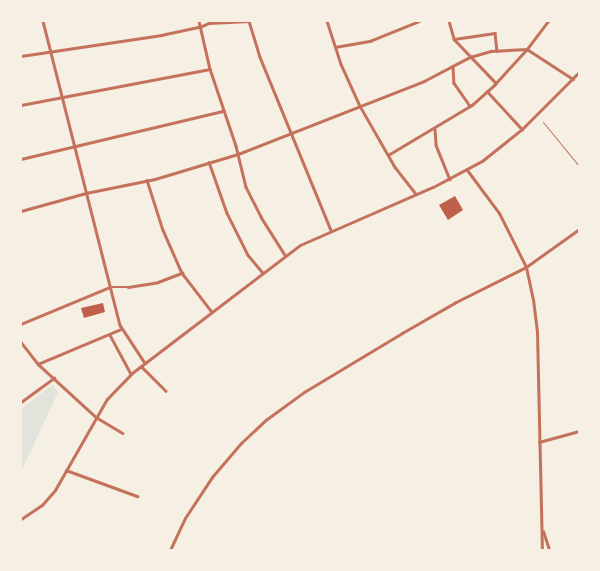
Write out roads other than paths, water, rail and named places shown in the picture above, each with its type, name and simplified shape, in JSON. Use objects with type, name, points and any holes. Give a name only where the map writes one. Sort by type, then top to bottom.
[{"type":"street","points":[[43,21],[73,147],[121,328],[145,363]]},
{"type":"street","points":[[199,21],[210,69],[250,195],[285,255]]},
{"type":"street","points":[[21,56],[200,27],[219,22],[249,21],[260,57],[331,230]]},
{"type":"street","points":[[327,21],[340,64],[360,106],[388,155],[416,194]]},
{"type":"street","points":[[335,47],[370,41],[419,21]]},
{"type":"street","points":[[449,21],[454,39],[496,83]]},
{"type":"street","points":[[388,155],[470,106],[488,91],[527,49],[548,21]]},
{"type":"street","points":[[454,39],[495,33],[498,51]]},
{"type":"street","points":[[21,211],[86,193],[147,180],[238,154],[424,81],[470,57],[498,51],[527,49],[573,78]]},
{"type":"street","points":[[453,66],[454,83],[470,106]]},
{"type":"street","points":[[21,105],[61,99],[210,69]]},
{"type":"street","points":[[21,518],[47,500],[111,394],[140,366],[300,245],[467,170],[522,129],[579,72]]},
{"type":"street","points":[[488,91],[522,129]]},
{"type":"street","points":[[21,159],[223,111]]},
{"type":"street","points":[[435,128],[436,145],[450,179]]},
{"type":"street","points":[[208,162],[227,213],[248,255],[262,272]]},
{"type":"street","points":[[467,170],[498,214],[526,267],[537,332],[542,550]]},
{"type":"street","points":[[147,180],[163,230],[182,274],[212,312]]},
{"type":"street","points":[[170,550],[185,518],[212,476],[267,419],[304,392],[431,316],[526,267],[579,229]]},
{"type":"street","points":[[21,324],[110,287],[128,287],[158,282],[182,274]]},
{"type":"street","points":[[38,364],[84,343],[110,335],[121,328]]},
{"type":"street","points":[[110,335],[131,374]]},
{"type":"street","points":[[21,342],[38,364],[96,417],[122,433]]},
{"type":"street","points":[[140,366],[166,391]]},
{"type":"street","points":[[21,402],[54,378]]},
{"type":"street","points":[[539,442],[579,431]]},
{"type":"street","points":[[66,470],[137,496]]},
{"type":"street","points":[[542,526],[549,550]]},
{"type":"lane","points":[[543,122],[579,166]]}]
